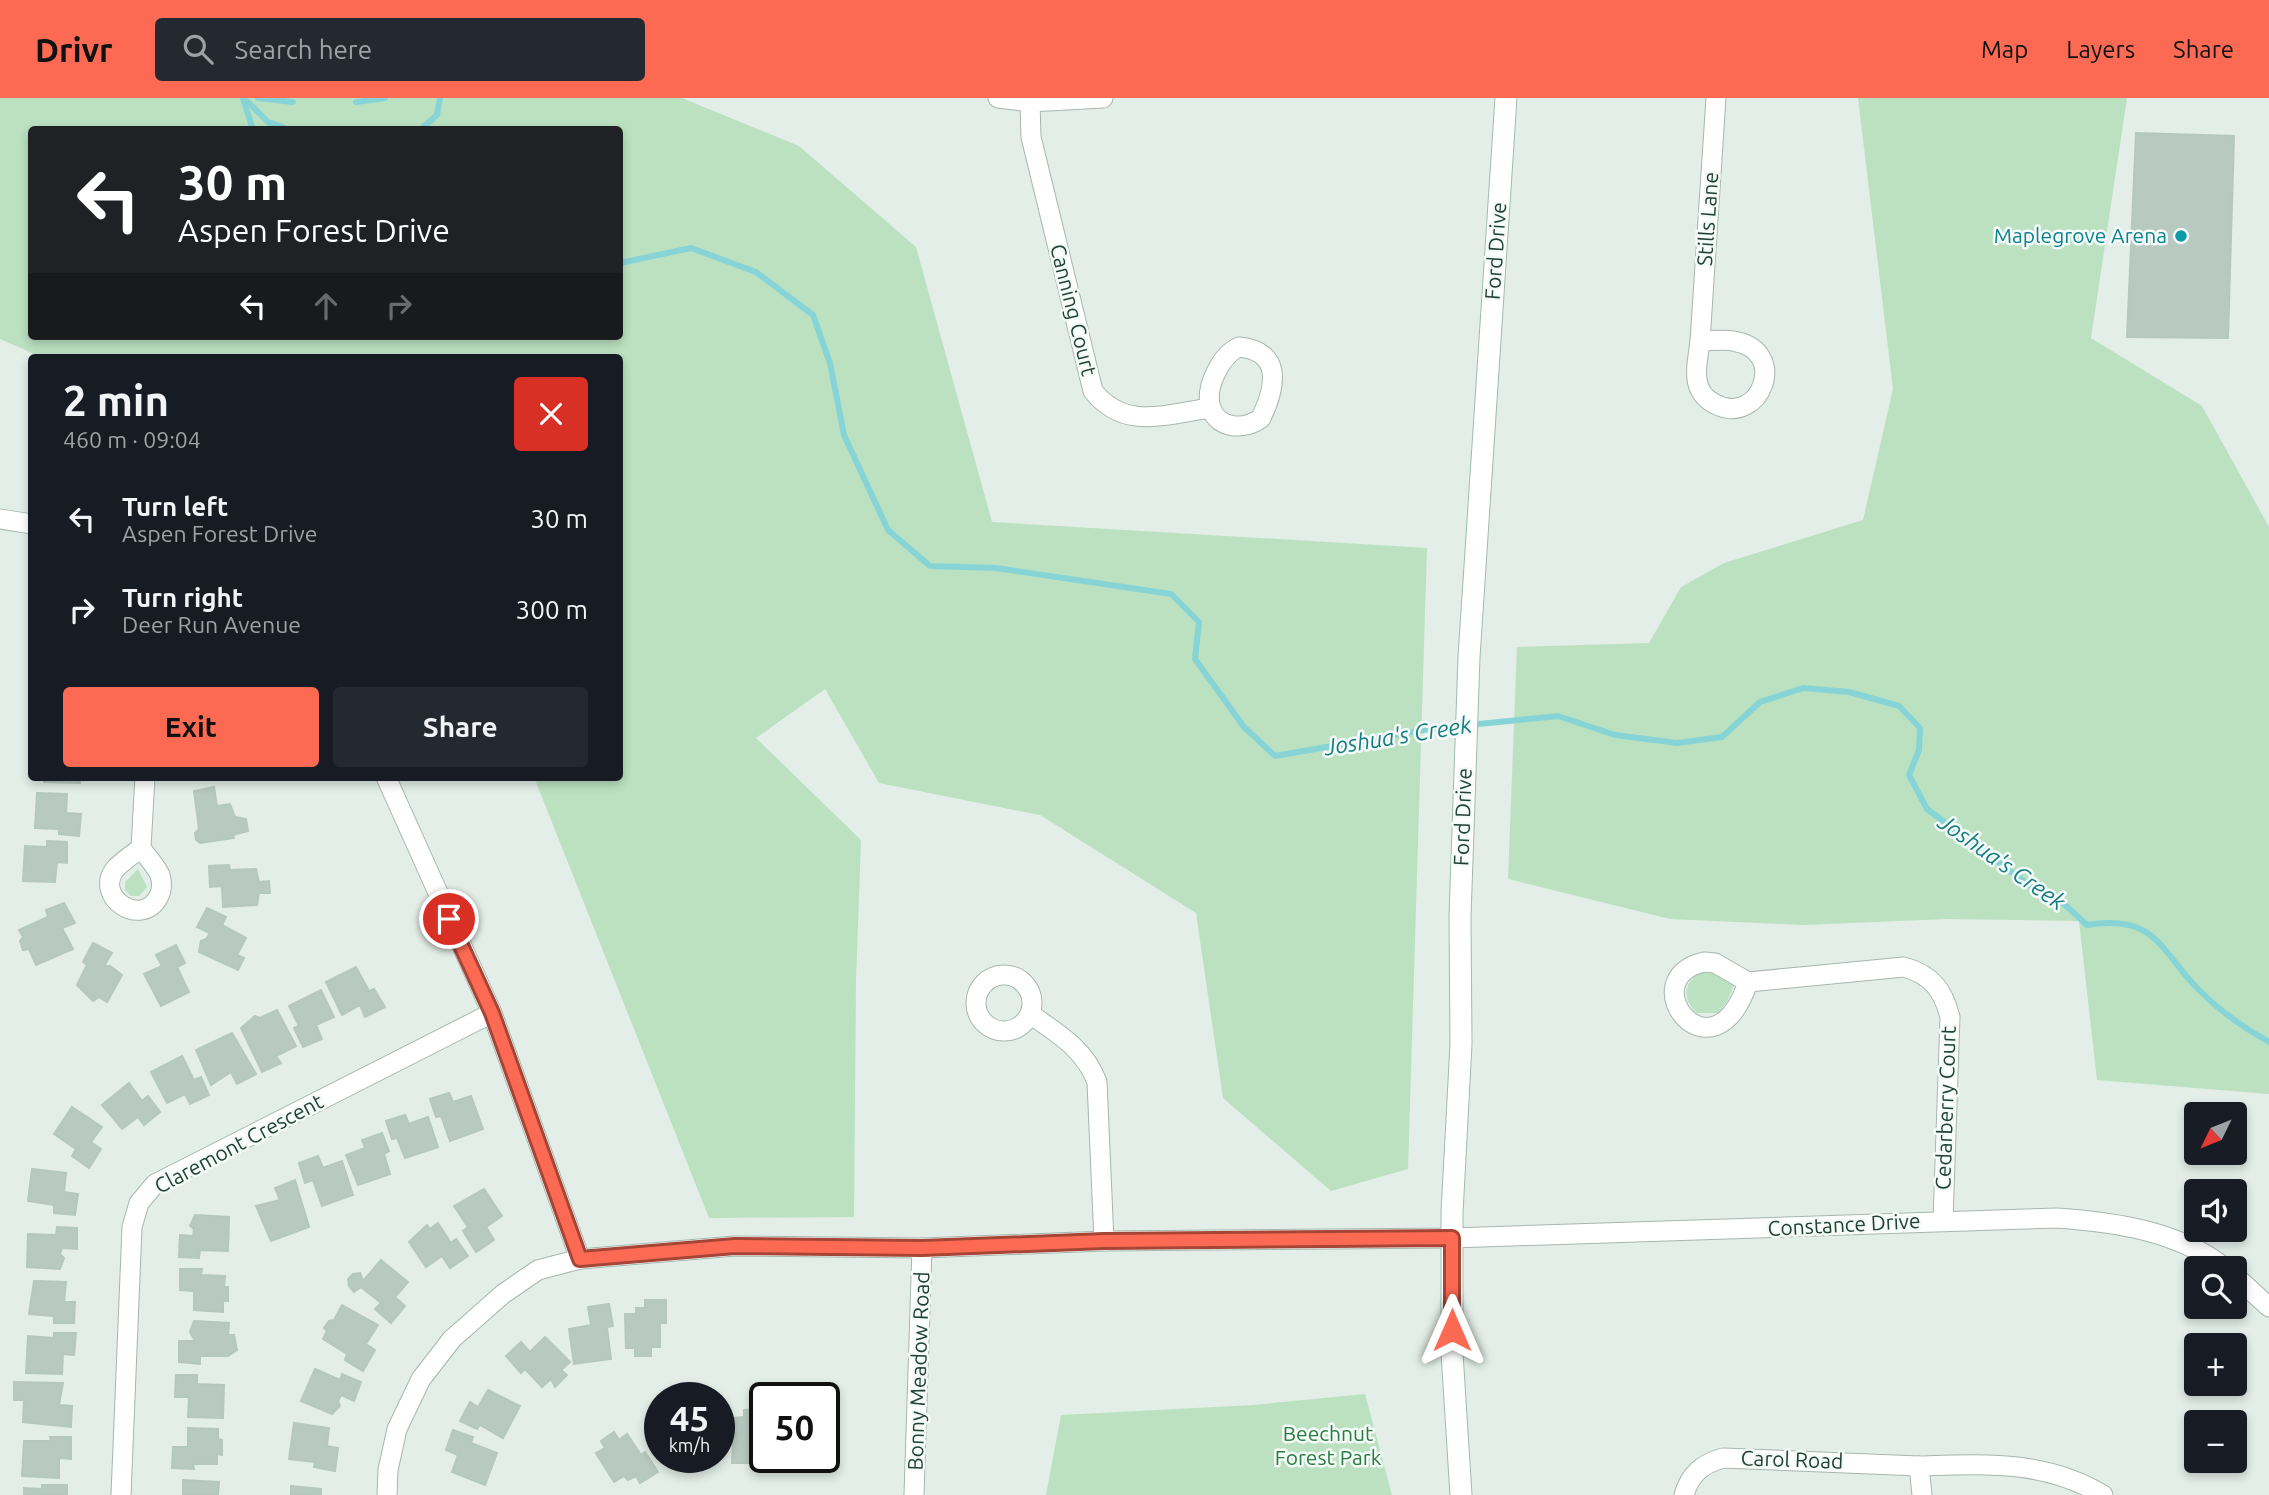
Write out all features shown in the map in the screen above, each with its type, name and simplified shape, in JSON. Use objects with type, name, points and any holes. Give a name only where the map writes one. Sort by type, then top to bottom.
[{"type":"main road","name":"Ford Drive","points":[[1461,1495],[1452,1353],[1452,1238],[1461,1044],[1460,917],[1469,657],[1506,98]]},
{"type":"street","points":[[998,98],[1030,103],[1103,98]]},
{"type":"street","name":"Stills Lane","points":[[1700,341],[1716,98]]},
{"type":"street","name":"Canning Court","points":[[1030,103],[1031,137],[1093,391],[1115,413],[1132,417],[1211,408]]},
{"type":"street","points":[[0,519],[28,523]]},
{"type":"street","points":[[141,848],[145,781]]},
{"type":"street","points":[[388,781],[492,1013],[580,1259]]},
{"type":"street","name":"Cedarberry Court","points":[[1748,982],[1904,967],[1922,972],[1934,981],[1945,998],[1950,1017],[1942,1220]]},
{"type":"street","name":"Claremont Crescent","points":[[121,1495],[132,1227],[139,1203],[155,1184],[492,1013]]},
{"type":"street","points":[[1030,1014],[1076,1047],[1090,1063],[1097,1082],[1104,1241]]},
{"type":"street","name":"Constance Drive","points":[[387,1495],[388,1471],[397,1429],[421,1379],[452,1339],[503,1293],[538,1270],[580,1259],[735,1246],[922,1248],[1104,1241],[1452,1238],[1942,1220],[2097,1221],[2149,1232],[2188,1245],[2205,1256]]},
{"type":"street","name":"Bonny Meadow Road","points":[[914,1495],[922,1248]]},
{"type":"street","points":[[2247,1287],[2269,1307]]},
{"type":"street","name":"Carol Road","points":[[1684,1495],[1694,1473],[1707,1462],[1723,1458],[1919,1466],[2025,1466],[2056,1473],[2103,1495]]},
{"type":"street","points":[[1919,1466],[1922,1495]]},
{"type":"green space","points":[[0,98],[682,98],[799,146],[916,247],[992,522],[1427,548],[1408,1169],[1331,1191],[1223,1098],[1196,913],[1040,815],[879,783],[825,689],[756,738],[861,840],[856,980],[854,1217],[709,1218],[536,781],[623,781],[623,354],[34,354],[0,339]]},
{"type":"green space","points":[[1858,98],[2127,98],[2091,338],[2202,406],[2269,527],[2269,1094],[2097,1080],[2079,921],[1947,919],[1803,925],[1670,919],[1508,879],[1517,647],[1649,643],[1681,587],[1724,563],[1863,520],[1893,389]]},
{"type":"green space","points":[[138,869],[147,887],[139,896],[131,896],[125,890],[125,882]]},
{"type":"green space","points":[[1700,973],[1714,973],[1734,985],[1727,1002],[1718,1013],[1697,1013],[1689,1003],[1686,992],[1688,986]]},
{"type":"green space","name":"Beechnut Forest Park","points":[[1365,1394],[1392,1495],[1046,1495],[1061,1415],[1253,1405]]},
{"type":"building","name":"Maplegrove Arena","points":[[2136,133],[2234,136],[2228,338],[2127,337]]},
{"type":"building","points":[[80,781],[80,783],[44,782]]},
{"type":"building","points":[[214,787],[217,806],[230,804],[235,817],[246,819],[248,831],[233,835],[234,838],[200,843],[196,840],[195,833],[199,829],[194,791]]},
{"type":"building","points":[[37,793],[67,794],[66,813],[81,814],[79,836],[59,834],[59,829],[35,828]]},
{"type":"building","points":[[47,841],[67,842],[67,863],[57,862],[55,882],[23,881],[25,846],[47,847]]},
{"type":"building","points":[[229,865],[230,870],[256,869],[259,882],[269,881],[270,893],[259,893],[257,905],[223,907],[222,886],[210,887],[209,866]]},
{"type":"building","points":[[64,903],[75,923],[62,928],[73,949],[36,965],[29,949],[23,950],[20,941],[23,937],[19,930],[48,917],[46,910]]},
{"type":"building","points":[[207,908],[226,917],[222,925],[246,938],[237,955],[244,958],[238,970],[199,952],[201,941],[210,933],[197,927]]},
{"type":"building","points":[[93,943],[112,953],[104,966],[110,966],[122,975],[107,1002],[99,997],[93,1001],[77,985],[87,965],[83,962]]},
{"type":"building","points":[[176,945],[185,963],[177,967],[189,992],[161,1006],[144,974],[162,966],[156,955]]},
{"type":"building","points":[[356,967],[369,991],[374,989],[385,1007],[365,1017],[360,1005],[342,1015],[326,982]]},
{"type":"building","points":[[321,990],[334,1017],[316,1025],[322,1039],[303,1047],[294,1028],[299,1026],[289,1006]]},
{"type":"building","points":[[277,1010],[296,1046],[276,1056],[281,1063],[262,1072],[241,1028],[255,1016],[260,1018]]},
{"type":"building","points":[[232,1033],[256,1074],[237,1084],[231,1072],[211,1085],[196,1050]]},
{"type":"building","points":[[182,1056],[194,1080],[201,1077],[209,1095],[190,1104],[185,1094],[167,1103],[151,1072]]},
{"type":"building","points":[[129,1083],[142,1101],[148,1096],[160,1112],[144,1125],[138,1117],[122,1129],[102,1105]]},
{"type":"building","points":[[449,1093],[453,1102],[471,1096],[483,1129],[450,1141],[441,1116],[436,1117],[430,1099]]},
{"type":"building","points":[[72,1107],[102,1127],[91,1142],[101,1149],[89,1168],[72,1156],[76,1149],[54,1134]]},
{"type":"building","points":[[405,1115],[409,1124],[428,1117],[438,1147],[405,1158],[397,1138],[392,1139],[386,1121]]},
{"type":"building","points":[[382,1133],[389,1151],[384,1154],[390,1174],[358,1185],[346,1155],[365,1148],[362,1140]]},
{"type":"building","points":[[318,1156],[323,1168],[342,1161],[353,1195],[322,1206],[313,1180],[305,1183],[299,1163]]},
{"type":"building","points":[[32,1169],[66,1173],[64,1192],[78,1194],[75,1215],[54,1213],[54,1205],[28,1201]]},
{"type":"building","points":[[295,1180],[309,1227],[271,1241],[256,1206],[280,1200],[275,1188]]},
{"type":"building","points":[[484,1189],[502,1216],[486,1227],[494,1240],[476,1252],[463,1231],[468,1227],[454,1206]]},
{"type":"building","points":[[195,1215],[229,1217],[228,1251],[200,1250],[199,1258],[179,1257],[180,1235],[193,1236],[194,1229],[190,1226]]},
{"type":"building","points":[[438,1223],[451,1243],[456,1239],[468,1256],[450,1268],[442,1256],[426,1267],[409,1242],[427,1225],[430,1229]]},
{"type":"building","points":[[57,1227],[77,1228],[77,1249],[62,1248],[60,1254],[64,1258],[60,1269],[27,1267],[28,1234],[56,1235]]},
{"type":"building","points":[[381,1260],[408,1282],[395,1297],[405,1306],[391,1323],[375,1309],[381,1303],[361,1287],[354,1292],[349,1286],[348,1279],[353,1274],[360,1273],[363,1281]]},
{"type":"building","points":[[180,1269],[202,1269],[201,1275],[225,1276],[224,1287],[228,1287],[228,1301],[223,1301],[223,1312],[194,1310],[194,1291],[180,1290]]},
{"type":"building","points":[[34,1281],[66,1282],[64,1302],[75,1302],[74,1323],[54,1323],[54,1316],[29,1314]]},
{"type":"building","points":[[645,1300],[666,1300],[666,1323],[660,1323],[660,1347],[651,1347],[651,1356],[635,1356],[635,1348],[626,1348],[625,1314],[636,1314],[636,1308],[645,1308]]},
{"type":"building","points":[[609,1304],[613,1326],[607,1327],[611,1359],[574,1364],[569,1329],[591,1325],[588,1307]]},
{"type":"building","points":[[342,1305],[378,1325],[366,1344],[375,1350],[363,1371],[345,1360],[347,1354],[323,1339],[327,1331],[324,1328],[329,1321],[334,1320]]},
{"type":"building","points":[[194,1321],[229,1323],[228,1335],[234,1335],[237,1350],[228,1356],[200,1356],[200,1364],[179,1362],[179,1341],[195,1341],[190,1332]]},
{"type":"building","points":[[54,1333],[76,1333],[74,1355],[63,1354],[62,1374],[26,1373],[28,1336],[54,1338]]},
{"type":"building","points":[[545,1337],[570,1362],[561,1370],[567,1375],[555,1387],[551,1379],[542,1387],[525,1369],[521,1373],[506,1356],[521,1342],[530,1352]]},
{"type":"building","points":[[315,1369],[340,1380],[342,1374],[361,1382],[354,1401],[341,1395],[338,1401],[340,1406],[332,1414],[301,1401]]},
{"type":"building","points":[[176,1375],[197,1375],[197,1384],[224,1385],[223,1418],[188,1417],[189,1397],[175,1397]]},
{"type":"building","points":[[14,1382],[63,1383],[59,1405],[72,1406],[71,1427],[23,1422],[24,1400],[14,1400]]},
{"type":"building","points":[[488,1390],[520,1406],[503,1438],[480,1425],[477,1429],[460,1421],[470,1402],[478,1407]]},
{"type":"building","points":[[744,1410],[749,1410],[749,1463],[735,1463],[735,1418],[744,1417]]},
{"type":"building","points":[[294,1423],[329,1428],[327,1446],[338,1448],[335,1471],[314,1467],[315,1462],[289,1459]]},
{"type":"building","points":[[188,1428],[218,1429],[218,1439],[222,1440],[222,1455],[217,1454],[217,1464],[193,1464],[194,1469],[172,1468],[173,1447],[188,1447]]},
{"type":"building","points":[[453,1430],[473,1437],[471,1443],[497,1453],[485,1485],[452,1472],[458,1455],[446,1450]]},
{"type":"building","points":[[614,1432],[619,1440],[627,1434],[641,1455],[644,1453],[644,1473],[656,1473],[640,1483],[636,1476],[628,1480],[624,1476],[614,1482],[596,1453],[605,1448],[601,1441]]},
{"type":"building","points":[[50,1437],[71,1437],[71,1459],[59,1458],[59,1478],[22,1476],[24,1441],[51,1441]]},
{"type":"building","points":[[183,1480],[219,1482],[218,1495],[183,1494]]},
{"type":"building","points":[[42,1485],[67,1485],[67,1495],[24,1495],[24,1488],[42,1489]]},
{"type":"building","points":[[291,1486],[321,1489],[321,1495],[291,1495]]},
{"type":"waterway","points":[[243,98],[252,126]]},
{"type":"waterway","points":[[244,98],[272,126]]},
{"type":"waterway","name":"Joshua's Creek","points":[[258,98],[293,102]]},
{"type":"waterway","name":"Joshua's Creek","points":[[356,102],[385,98]]},
{"type":"waterway","name":"Joshua's Creek","points":[[425,126],[437,115],[440,98]]},
{"type":"waterway","points":[[272,123],[280,126]]},
{"type":"waterway","name":"Joshua's Creek","points":[[623,262],[691,248],[756,272],[813,315],[830,363],[844,435],[888,530],[930,566],[996,568],[1171,594],[1199,622],[1195,659],[1244,727],[1275,756],[1429,729],[1558,716],[1615,735],[1677,743],[1722,737],[1760,702],[1803,688],[1849,692],[1899,706],[1920,728],[1919,750],[1909,775],[1927,809],[2037,891],[2064,904],[2087,925],[2110,923],[2143,930],[2165,949],[2208,998],[2233,1019],[2269,1042]]},
{"type":"place","name":"Maplegrove Arena","points":[[2181,236]]},
{"type":"route","points":[[449,919],[492,1013],[580,1259],[735,1246],[922,1248],[1104,1241],[1452,1238],[1452,1330]]}]
